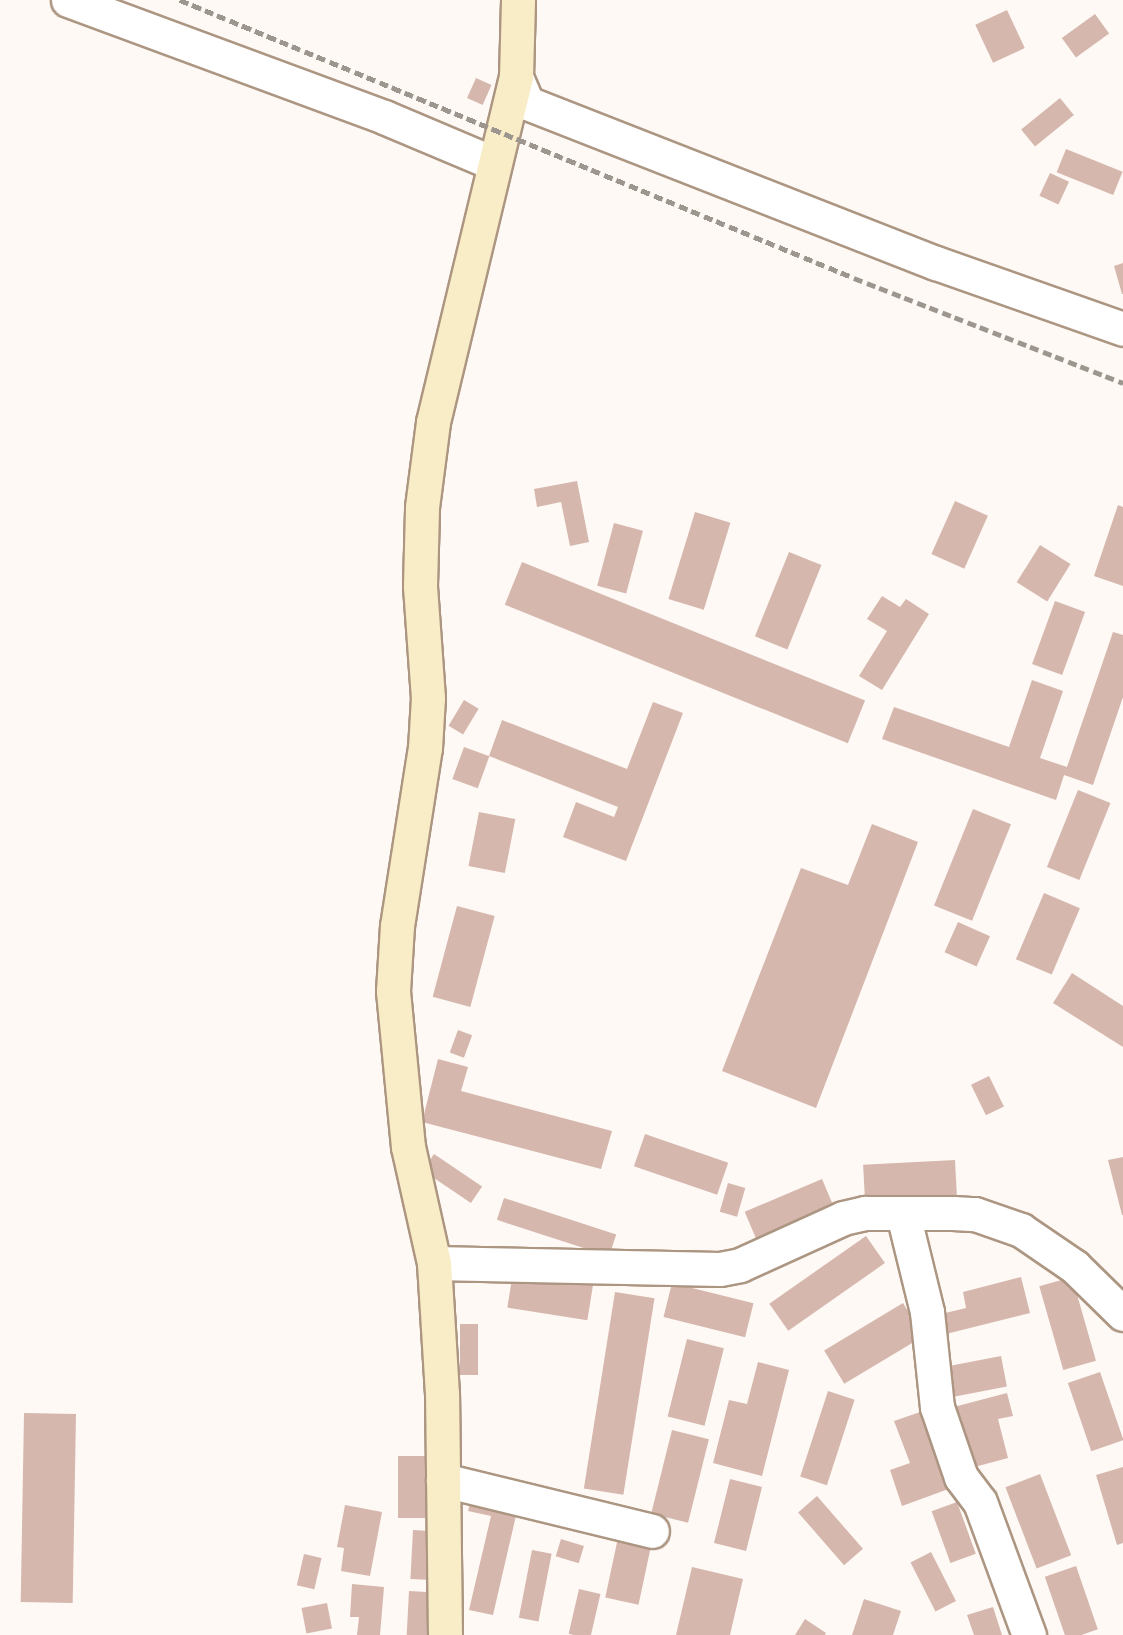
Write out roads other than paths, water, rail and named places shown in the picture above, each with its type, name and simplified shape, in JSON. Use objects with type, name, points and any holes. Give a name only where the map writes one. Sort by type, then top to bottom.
[{"type":"street","points":[[68,0],[384,117],[493,163]]},
{"type":"street","points":[[446,1635],[442,1394],[434,1263],[408,1148],[393,992],[397,926],[425,748],[429,698],[420,586],[422,507],[432,422],[493,163],[516,77],[518,0]]},
{"type":"street","points":[[516,77],[527,103],[936,263],[1123,329]]},
{"type":"street","points":[[434,1263],[720,1269],[740,1265],[843,1218],[865,1213],[975,1214],[1022,1230],[1075,1267],[1123,1314]]},
{"type":"street","points":[[903,1214],[927,1312],[937,1407],[961,1477],[980,1502],[1029,1635]]},
{"type":"street","points":[[442,1480],[652,1531]]},
{"type":"railway","points":[[180,0],[854,278],[1123,383]]}]
